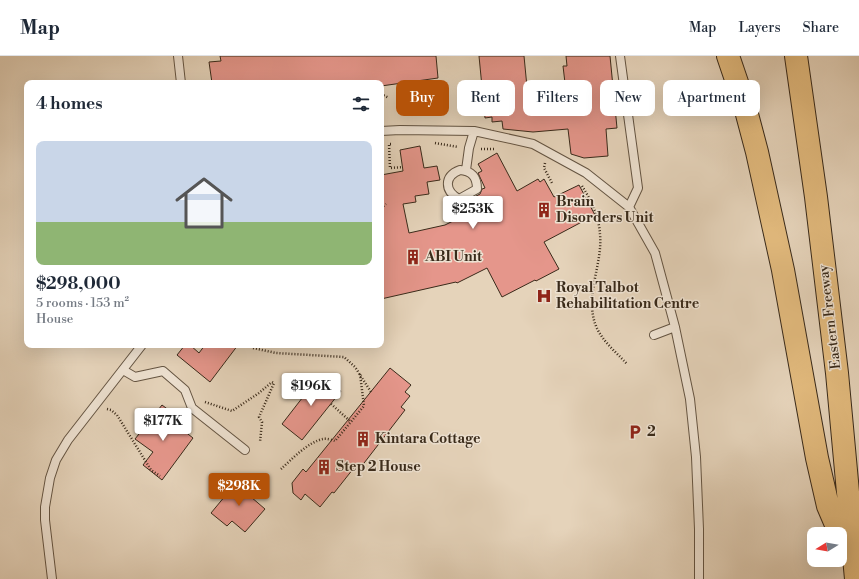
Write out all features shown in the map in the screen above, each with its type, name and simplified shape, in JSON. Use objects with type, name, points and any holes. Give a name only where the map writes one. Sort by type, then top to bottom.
[{"type":"highway","points":[[728,56],[744,103],[759,159],[783,270],[817,458],[828,506],[837,527]]},
{"type":"highway","name":"Eastern Freeway","points":[[796,56],[816,197],[837,373],[856,576]]},
{"type":"highway","points":[[847,552],[856,576]]},
{"type":"lane","points":[[178,56],[181,80]]},
{"type":"lane","points":[[620,56],[638,188],[629,207]]},
{"type":"lane","points":[[384,131],[474,131],[534,144],[586,173],[629,207],[655,253],[675,327],[690,399],[696,457],[699,529],[699,579]]},
{"type":"lane","points":[[466,170],[469,148],[474,131]]},
{"type":"lane","points":[[654,335],[675,327]]},
{"type":"lane","points":[[52,579],[45,520],[45,507],[50,478],[56,460],[68,440],[140,348]]},
{"type":"lane","points":[[123,370],[135,376],[163,371],[185,390],[192,408],[245,450]]},
{"type":"path","points":[[384,96],[389,98]]},
{"type":"path","points":[[432,142],[481,150],[501,149]]},
{"type":"path","points":[[396,143],[389,144],[390,168],[403,167]]},
{"type":"path","points":[[546,156],[544,168],[552,183]]},
{"type":"path","points":[[539,161],[549,166]]},
{"type":"path","points":[[581,185],[596,213],[600,235],[593,294],[593,315],[595,325],[599,333],[627,364]]},
{"type":"path","points":[[253,348],[276,353],[344,357],[355,367],[370,392]]},
{"type":"path","points":[[281,468],[315,442],[324,438],[335,441],[351,422],[364,406],[360,374]]},
{"type":"path","points":[[202,401],[232,411],[259,393],[272,382],[274,383],[259,417],[262,422],[260,442]]},
{"type":"path","points":[[330,404],[351,422]]},
{"type":"path","points":[[103,410],[111,410],[117,415],[151,470],[160,476]]},
{"type":"building","points":[[220,56],[436,56],[438,78],[424,80],[396,80],[396,84],[384,86],[384,80],[212,80],[209,62],[221,61]]},
{"type":"building","points":[[479,56],[524,56],[526,80],[523,80],[523,116],[592,116],[592,80],[565,80],[563,66],[567,66],[566,56],[610,56],[612,80],[600,80],[600,116],[616,116],[617,128],[606,129],[608,156],[584,158],[571,154],[568,129],[533,132],[503,129],[502,121],[492,122],[492,117],[485,118],[485,116],[515,116],[515,80],[481,80]]},
{"type":"building","points":[[420,146],[424,168],[437,166],[440,180],[427,182],[429,194],[415,196],[416,202],[403,204],[409,233],[445,225],[469,213],[463,203],[480,194],[482,189],[485,188],[478,173],[482,171],[478,164],[497,153],[517,191],[538,179],[540,182],[544,179],[554,197],[579,185],[595,215],[544,242],[559,269],[502,297],[487,268],[457,283],[384,298],[384,174],[403,171],[400,150]]},
{"type":"building","points":[[183,348],[193,348],[199,353],[203,348],[236,348],[210,382],[177,355]]},
{"type":"building","points":[[390,368],[411,385],[405,392],[410,396],[401,407],[405,410],[361,467],[357,464],[334,493],[332,492],[320,507],[305,494],[301,500],[293,493],[292,483],[303,469],[306,472]]},
{"type":"building","points":[[320,375],[341,391],[302,440],[282,424]]},
{"type":"building","points":[[162,405],[178,417],[174,423],[193,438],[162,480],[143,465],[153,452],[135,439]]},
{"type":"building","points":[[240,478],[256,491],[251,497],[265,509],[245,532],[232,521],[227,526],[211,513]]},
{"type":"place","name":"Brain Disorders Unit","points":[[544,210]]},
{"type":"place","name":"ABI Unit","points":[[413,257]]},
{"type":"place","name":"Royal Talbot Rehabilitation Centre","points":[[544,296]]},
{"type":"place","name":"2","points":[[635,432]]},
{"type":"place","name":"Kintara Cottage","points":[[363,439]]},
{"type":"place","name":"Step 2 House","points":[[324,467]]}]
